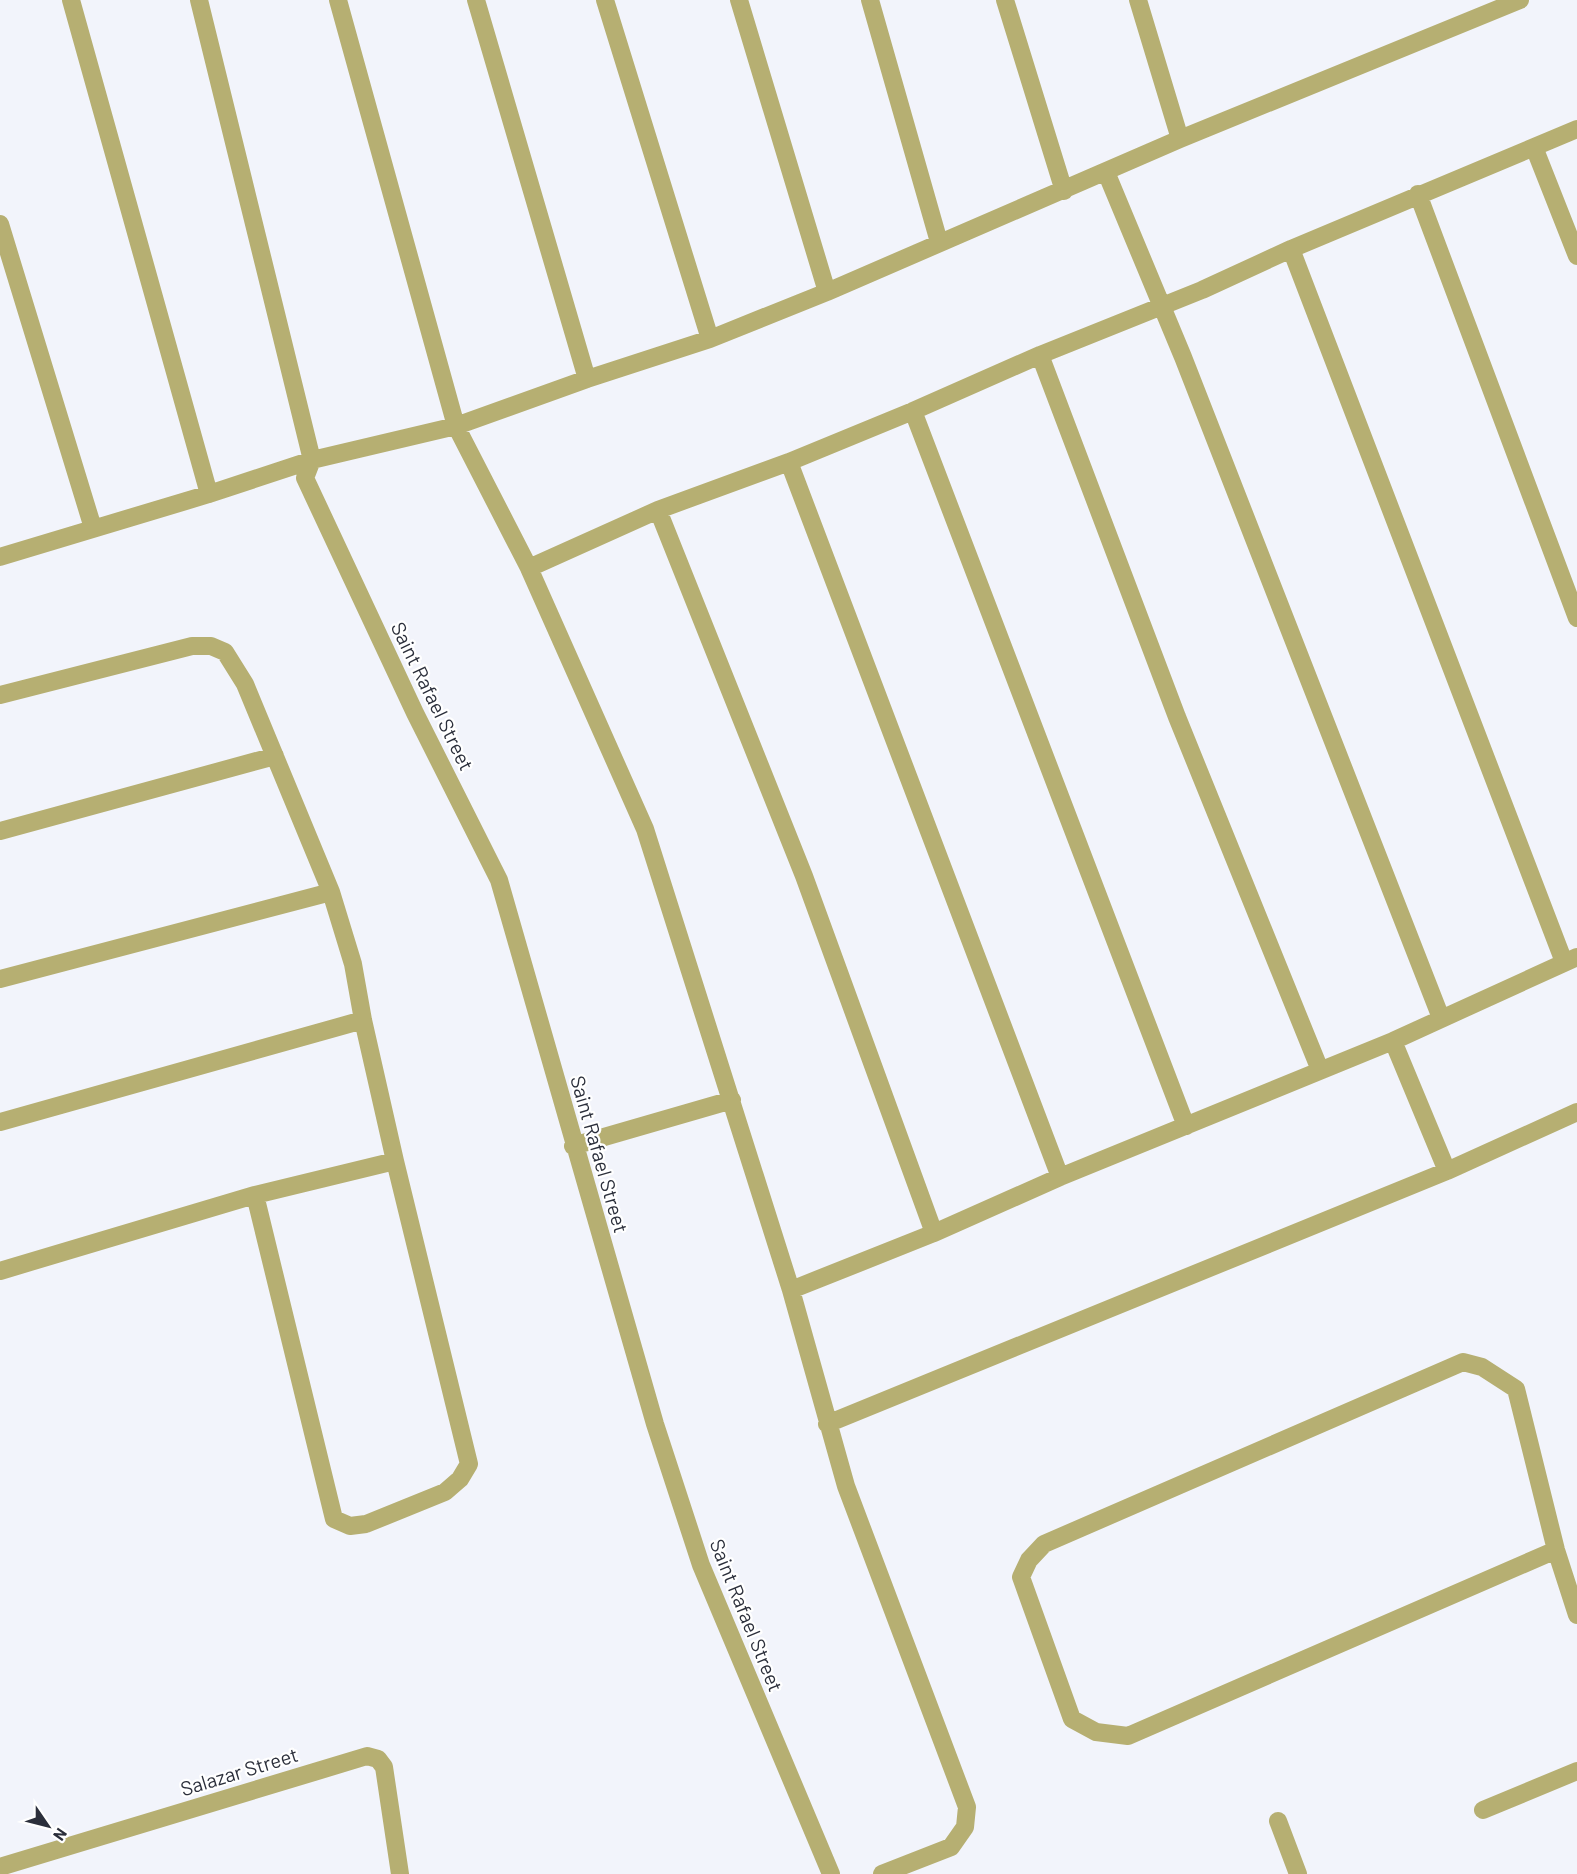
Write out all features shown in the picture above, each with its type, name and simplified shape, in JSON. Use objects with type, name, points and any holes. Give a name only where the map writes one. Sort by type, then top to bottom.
[{"type":"street","points":[[71,0],[209,494]]},
{"type":"street","points":[[200,0],[312,460]]},
{"type":"street","points":[[338,0],[456,426],[529,568],[645,829],[791,1290],[846,1486],[967,1807],[965,1827],[951,1847],[882,1874]]},
{"type":"street","points":[[476,0],[587,379]]},
{"type":"street","points":[[605,0],[710,339]]},
{"type":"street","points":[[739,0],[828,292]]},
{"type":"street","points":[[870,0],[939,242]]},
{"type":"street","points":[[1005,0],[1064,190]]},
{"type":"street","points":[[1138,0],[1180,138]]},
{"type":"street","points":[[0,557],[209,494],[312,460],[456,426],[587,379],[710,339],[828,292],[1180,138],[1520,0]]},
{"type":"street","points":[[529,568],[657,510],[789,462],[913,411],[1041,355],[1202,290],[1418,194],[1577,129]]},
{"type":"street","points":[[1534,147],[1577,256]]},
{"type":"street","points":[[1106,172],[1162,306],[1440,1018]]},
{"type":"street","points":[[1418,194],[1577,618]]},
{"type":"street","points":[[0,224],[93,528]]},
{"type":"street","points":[[791,1290],[934,1233],[1060,1177],[1393,1041],[1571,960],[1291,249]]},
{"type":"street","points":[[1041,355],[1177,717],[1320,1070]]},
{"type":"street","points":[[913,411],[1186,1126]]},
{"type":"street","name":"Saint Rafael Street","points":[[312,460],[304,478],[415,713],[499,880],[573,1146],[655,1424],[701,1565],[831,1874]]},
{"type":"street","points":[[789,462],[1060,1177]]},
{"type":"street","points":[[657,510],[804,876],[934,1233]]},
{"type":"street","points":[[0,695],[192,646],[211,646],[225,652],[245,684],[332,892],[353,964],[394,1161],[469,1464],[460,1479],[445,1492],[366,1524],[350,1526],[334,1519],[255,1195]]},
{"type":"street","points":[[0,831],[275,756]]},
{"type":"street","points":[[0,979],[332,892]]},
{"type":"street","points":[[0,1122],[363,1020]]},
{"type":"street","points":[[1393,1041],[1447,1171]]},
{"type":"street","points":[[573,1146],[732,1100]]},
{"type":"street","points":[[827,1424],[1447,1171],[1576,1115]]},
{"type":"street","points":[[0,1271],[255,1195],[394,1161]]},
{"type":"street","points":[[1556,1550],[1128,1736],[1096,1732],[1072,1719],[1021,1577],[1029,1560],[1044,1544],[1463,1362],[1482,1367],[1516,1389],[1556,1550],[1577,1615]]},
{"type":"street","name":"Salazar Street","points":[[0,1867],[367,1756],[378,1760],[384,1767],[400,1874]]},
{"type":"street","points":[[1483,1810],[1577,1771]]},
{"type":"street","points":[[1278,1821],[1298,1874]]}]
